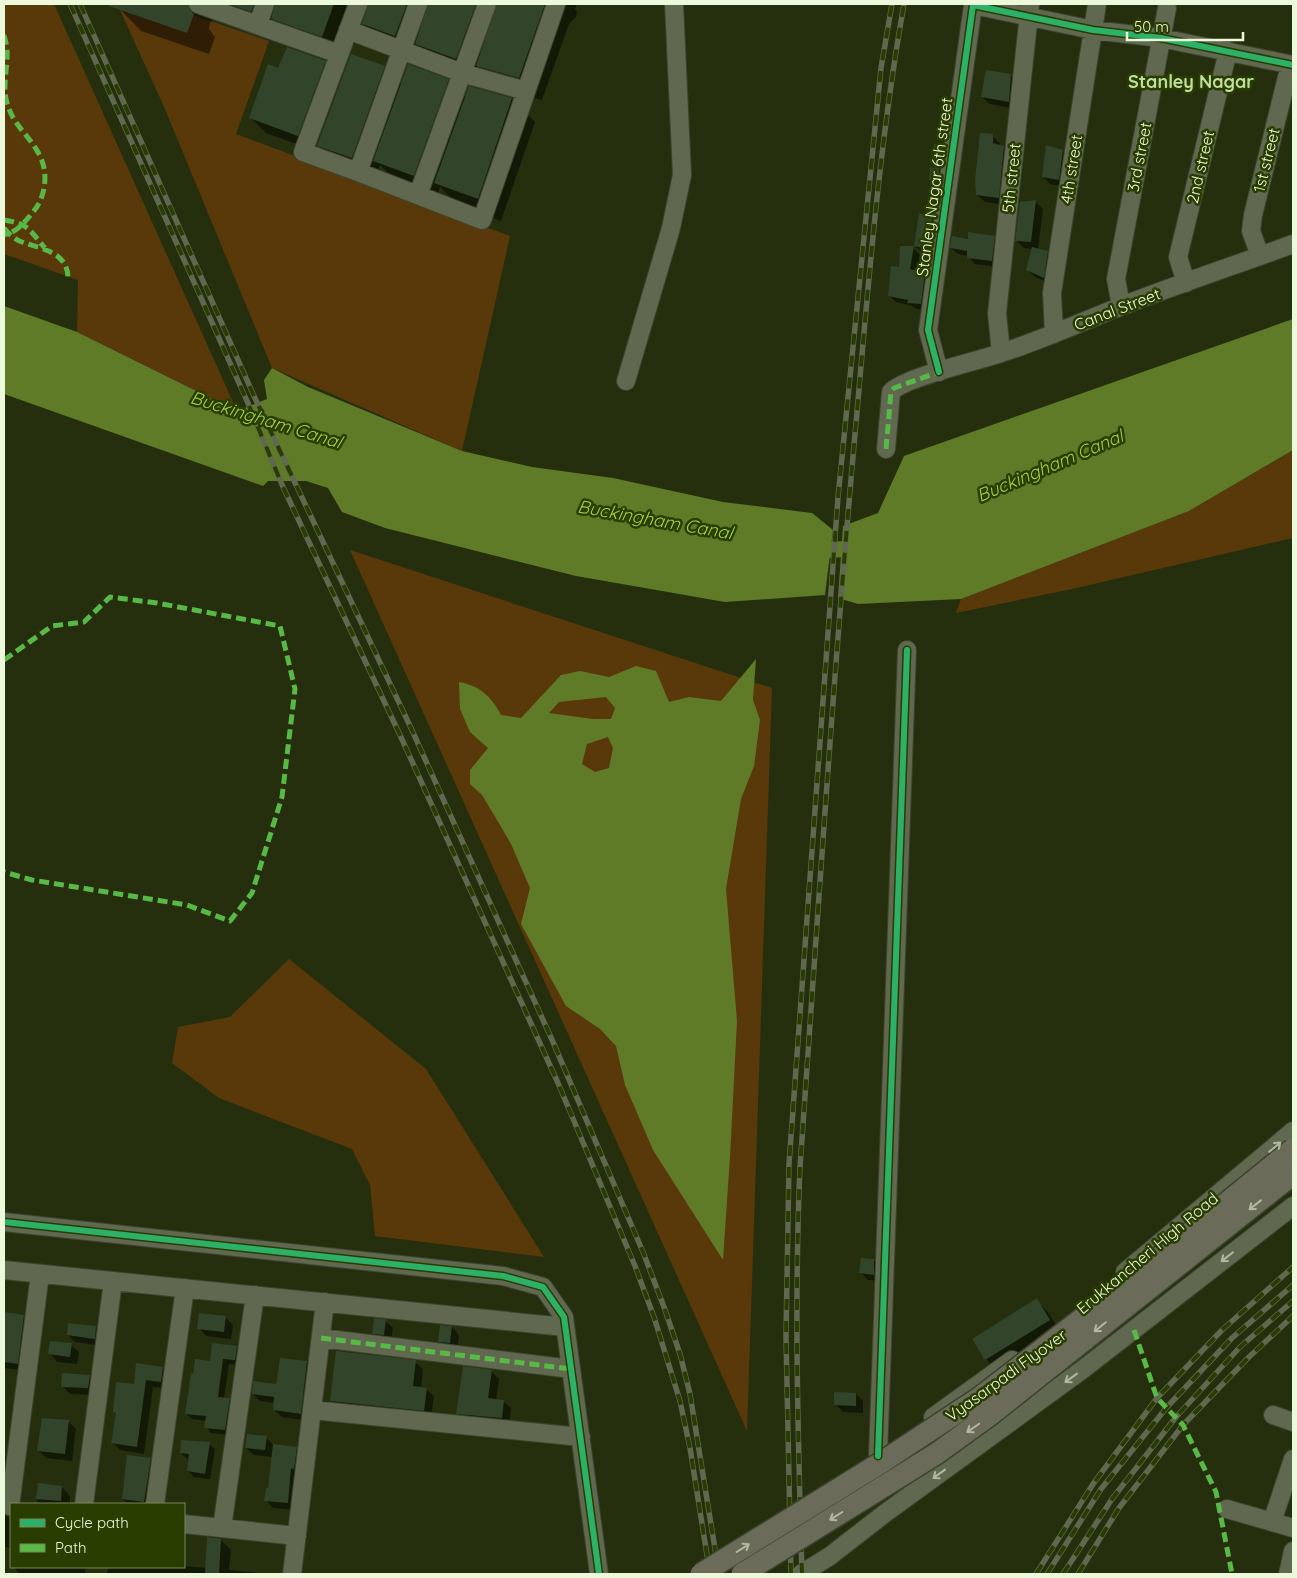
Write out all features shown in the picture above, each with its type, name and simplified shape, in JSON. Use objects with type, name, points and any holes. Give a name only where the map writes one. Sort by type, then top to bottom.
[{"type":"main road","name":"Vyasarpadi Flyover","points":[[701,1574],[882,1462],[979,1398],[1119,1290],[1293,1149]]},
{"type":"main road","name":"Vyasarpadi Flyover","points":[[742,1574],[936,1454],[990,1415],[1293,1174]]},
{"type":"street","points":[[199,4],[339,54]]},
{"type":"street","points":[[258,24],[265,4]]},
{"type":"street","points":[[358,4],[303,152],[482,220],[556,4]]},
{"type":"street","points":[[358,172],[418,4]]},
{"type":"street","points":[[418,195],[487,4]]},
{"type":"street","points":[[626,381],[671,228],[682,175],[674,4]]},
{"type":"street","name":"4th street","points":[[1054,334],[1052,293],[1097,4]]},
{"type":"street","name":"Stanley Nagar 6th street","points":[[939,372],[928,330],[973,6],[1029,10]]},
{"type":"street","name":"3rd street","points":[[1121,306],[1116,279],[1167,8]]},
{"type":"street","points":[[1029,10],[1093,30],[1161,38],[1292,65]]},
{"type":"street","name":"5th street","points":[[1001,353],[997,313],[1029,10]]},
{"type":"street","points":[[348,30],[462,72],[526,91]]},
{"type":"street","name":"2nd street","points":[[1186,283],[1178,256],[1228,51]]},
{"type":"street","name":"1st street","points":[[1260,256],[1251,231],[1253,215],[1292,65]]},
{"type":"street","name":"Canal Street","points":[[886,450],[890,392],[894,388],[1054,334],[1121,306],[1293,244]]},
{"type":"street","points":[[884,1514],[869,1480],[872,1465],[878,1456],[907,650]]},
{"type":"street","name":"Erukkancheri High Road","points":[[878,1456],[1051,1332],[1293,1131]]},
{"type":"street","points":[[801,1574],[830,1556],[884,1514],[1082,1370],[1293,1206]]},
{"type":"street","points":[[4,1222],[503,1276],[543,1287],[564,1317],[599,1574]]},
{"type":"street","points":[[4,1270],[565,1327]]},
{"type":"street","points":[[8,1506],[40,1274]]},
{"type":"street","points":[[84,1503],[113,1281]]},
{"type":"street","points":[[1109,1285],[1142,1324]]},
{"type":"street","points":[[155,1503],[185,1288]]},
{"type":"street","points":[[222,1528],[255,1295]]},
{"type":"street","points":[[292,1574],[325,1302]]},
{"type":"street","points":[[321,1338],[571,1369]]},
{"type":"street","points":[[312,1410],[581,1437]]},
{"type":"street","points":[[1273,1415],[1293,1422]]},
{"type":"street","points":[[1272,1522],[1293,1459]]},
{"type":"street","points":[[1227,1509],[1293,1528]]},
{"type":"street","points":[[185,1524],[297,1536]]},
{"type":"street","points":[[1288,1574],[1293,1551]]},
{"type":"street","points":[[827,1574],[830,1556]]},
{"type":"shaded area","points":[[4,4],[54,4],[237,411],[77,332],[78,280],[4,254]]},
{"type":"shaded area","points":[[120,10],[193,15],[269,41],[236,134],[510,236],[462,451],[272,368],[165,109]]},
{"type":"shaded area","points":[[1293,450],[1293,538],[1072,589],[956,613],[961,599],[1189,511]]},
{"type":"shaded area","points":[[350,550],[772,688],[747,1431]]},
{"type":"shaded area","points":[[289,959],[426,1069],[544,1257],[375,1236],[370,1185],[352,1149],[219,1098],[172,1063],[178,1027],[230,1017]]},
{"type":"water","points":[[4,306],[77,332],[237,411],[267,399],[264,380],[272,368],[308,387],[462,451],[532,467],[613,478],[723,502],[812,513],[833,530],[825,595],[725,602],[576,576],[385,528],[342,512],[328,488],[306,481],[268,481],[263,486],[4,394]]},
{"type":"water","points":[[1293,319],[1293,450],[1189,511],[961,599],[858,604],[838,598],[843,526],[878,513],[904,456]]},
{"type":"water","points":[[756,659],[753,700],[760,720],[754,766],[741,799],[726,889],[737,1021],[723,1260],[653,1150],[625,1085],[616,1046],[600,1029],[566,1006],[521,924],[530,888],[511,844],[482,795],[470,784],[470,770],[488,748],[470,732],[460,709],[459,682],[479,689],[489,697],[501,715],[521,718],[561,675],[580,671],[609,677],[636,666],[656,671],[669,702],[689,697],[721,701]],"holes":[[[606,697],[615,708],[611,719],[593,719],[549,713],[559,702]],[[608,737],[613,748],[609,768],[595,772],[582,764],[587,744]]]},
{"type":"building","points":[[109,4],[188,4],[194,14],[187,33],[109,6]]},
{"type":"building","points":[[229,4],[254,4],[251,12]]},
{"type":"building","points":[[275,4],[334,4],[322,37],[271,19]]},
{"type":"building","points":[[368,4],[407,4],[395,36],[362,24]]},
{"type":"building","points":[[428,4],[476,4],[456,59],[415,44]]},
{"type":"building","points":[[497,4],[545,4],[519,78],[476,66]]},
{"type":"building","points":[[287,47],[326,61],[298,136],[249,118],[268,64],[278,68]]},
{"type":"building","points":[[351,54],[385,66],[352,158],[317,146]]},
{"type":"building","points":[[408,64],[449,79],[414,176],[373,161]]},
{"type":"building","points":[[986,70],[1011,74],[1009,102],[981,97]]},
{"type":"building","points":[[469,86],[512,98],[478,199],[434,183]]},
{"type":"building","points":[[980,133],[993,134],[993,143],[1004,146],[999,198],[976,195],[975,180]]},
{"type":"building","points":[[934,144],[943,146],[937,187],[934,187],[934,181],[929,180],[930,167],[934,168]]},
{"type":"building","points":[[1046,145],[1063,150],[1059,180],[1042,177]]},
{"type":"building","points":[[1036,200],[1031,242],[1015,241],[1020,202]]},
{"type":"building","points":[[919,214],[933,214],[929,249],[914,246]]},
{"type":"building","points":[[968,232],[995,236],[992,261],[967,258],[967,251],[950,248],[952,236],[968,239]]},
{"type":"building","points":[[900,246],[914,246],[910,269],[925,273],[921,304],[907,303],[908,300],[888,296],[891,266],[899,267]]},
{"type":"building","points":[[1032,247],[1048,251],[1044,278],[1026,270]]},
{"type":"building","points":[[861,1258],[874,1259],[874,1275],[859,1273]]},
{"type":"building","points":[[1037,1298],[1050,1320],[985,1360],[972,1339]]},
{"type":"building","points":[[4,1312],[24,1315],[18,1364],[4,1362]]},
{"type":"building","points":[[199,1313],[226,1316],[224,1332],[197,1329]]},
{"type":"building","points":[[374,1318],[386,1319],[384,1335],[372,1334]]},
{"type":"building","points":[[68,1323],[96,1326],[95,1339],[67,1335]]},
{"type":"building","points":[[440,1325],[452,1326],[450,1343],[438,1342]]},
{"type":"building","points":[[50,1341],[72,1343],[70,1357],[48,1354]]},
{"type":"building","points":[[212,1343],[237,1346],[235,1360],[223,1359],[218,1397],[230,1398],[225,1430],[204,1428],[206,1416],[185,1414],[195,1359],[210,1361]]},
{"type":"building","points":[[336,1351],[416,1360],[413,1386],[427,1388],[424,1411],[330,1401]]},
{"type":"building","points":[[280,1358],[307,1361],[301,1414],[273,1410],[274,1397],[252,1394],[253,1381],[276,1384]]},
{"type":"building","points":[[136,1363],[163,1367],[161,1382],[146,1380],[137,1447],[111,1443],[116,1413],[113,1412],[116,1382],[134,1384]]},
{"type":"building","points":[[463,1366],[492,1370],[488,1398],[504,1400],[502,1418],[456,1414]]},
{"type":"building","points":[[62,1373],[90,1375],[88,1388],[61,1387]]},
{"type":"building","points":[[834,1392],[856,1393],[856,1406],[834,1405]]},
{"type":"building","points":[[42,1418],[69,1420],[65,1454],[37,1451]]},
{"type":"building","points":[[247,1434],[267,1436],[265,1450],[245,1448]]},
{"type":"building","points":[[181,1440],[210,1442],[205,1474],[187,1471],[189,1454],[180,1453]]},
{"type":"building","points":[[273,1444],[297,1447],[294,1469],[291,1468],[288,1503],[264,1501],[266,1488],[268,1488]]},
{"type":"building","points":[[127,1455],[151,1458],[144,1502],[122,1499]]},
{"type":"building","points":[[38,1483],[62,1486],[61,1501],[36,1499]]},
{"type":"building","points":[[207,1537],[221,1539],[219,1574],[205,1574]]},
{"type":"waterway","name":"Buckingham Canal","points":[[808,551],[864,548]]},
{"type":"railway","points":[[70,4],[247,401],[283,487],[400,735],[558,1083],[635,1266],[654,1317],[680,1401],[690,1448],[710,1574]]},
{"type":"railway","points":[[80,4],[254,396],[411,728],[553,1042],[643,1252],[680,1354],[690,1394],[719,1574]]},
{"type":"railway","points":[[791,1574],[786,1337],[789,1164],[838,497],[881,68],[892,4]]},
{"type":"railway","points":[[802,1574],[797,1320],[800,1167],[834,695],[866,309],[888,105],[904,4]]},
{"type":"railway","points":[[1036,1574],[1093,1484],[1157,1398],[1222,1330],[1293,1267]]},
{"type":"railway","points":[[1047,1574],[1101,1489],[1167,1407],[1232,1338],[1293,1285]]},
{"type":"railway","points":[[1063,1574],[1112,1499],[1176,1417],[1240,1347],[1293,1301]]},
{"type":"railway","points":[[1078,1574],[1119,1508],[1183,1425],[1249,1357],[1293,1316]]},
{"type":"marked path","points":[[4,35],[7,50],[5,90],[7,103],[13,118],[39,154],[45,176],[43,192],[37,206],[20,226],[13,232],[4,235]]},
{"type":"marked path","points":[[4,220],[24,226],[32,232],[45,248]]},
{"type":"marked path","points":[[4,228],[19,241],[44,249],[58,256],[66,268],[68,277]]},
{"type":"marked path","points":[[886,449],[891,392],[894,388],[939,372]]},
{"type":"marked path","points":[[4,660],[52,626],[84,622],[110,597],[157,603],[280,626],[295,689],[282,797],[252,893],[230,921],[187,905],[32,880],[4,872]]},
{"type":"marked path","points":[[1134,1330],[1157,1398],[1183,1425],[1216,1492],[1232,1574]]},
{"type":"marked path","points":[[321,1338],[571,1369]]},
{"type":"cycle path","points":[[939,372],[928,330],[973,5],[1093,30],[1161,38],[1293,65]]},
{"type":"cycle path","points":[[878,1456],[907,650]]},
{"type":"cycle path","points":[[4,1222],[503,1276],[543,1287],[564,1317],[599,1574]]},
{"type":"district","name":"Stanley Nagar","points":[[1191,82]]}]
